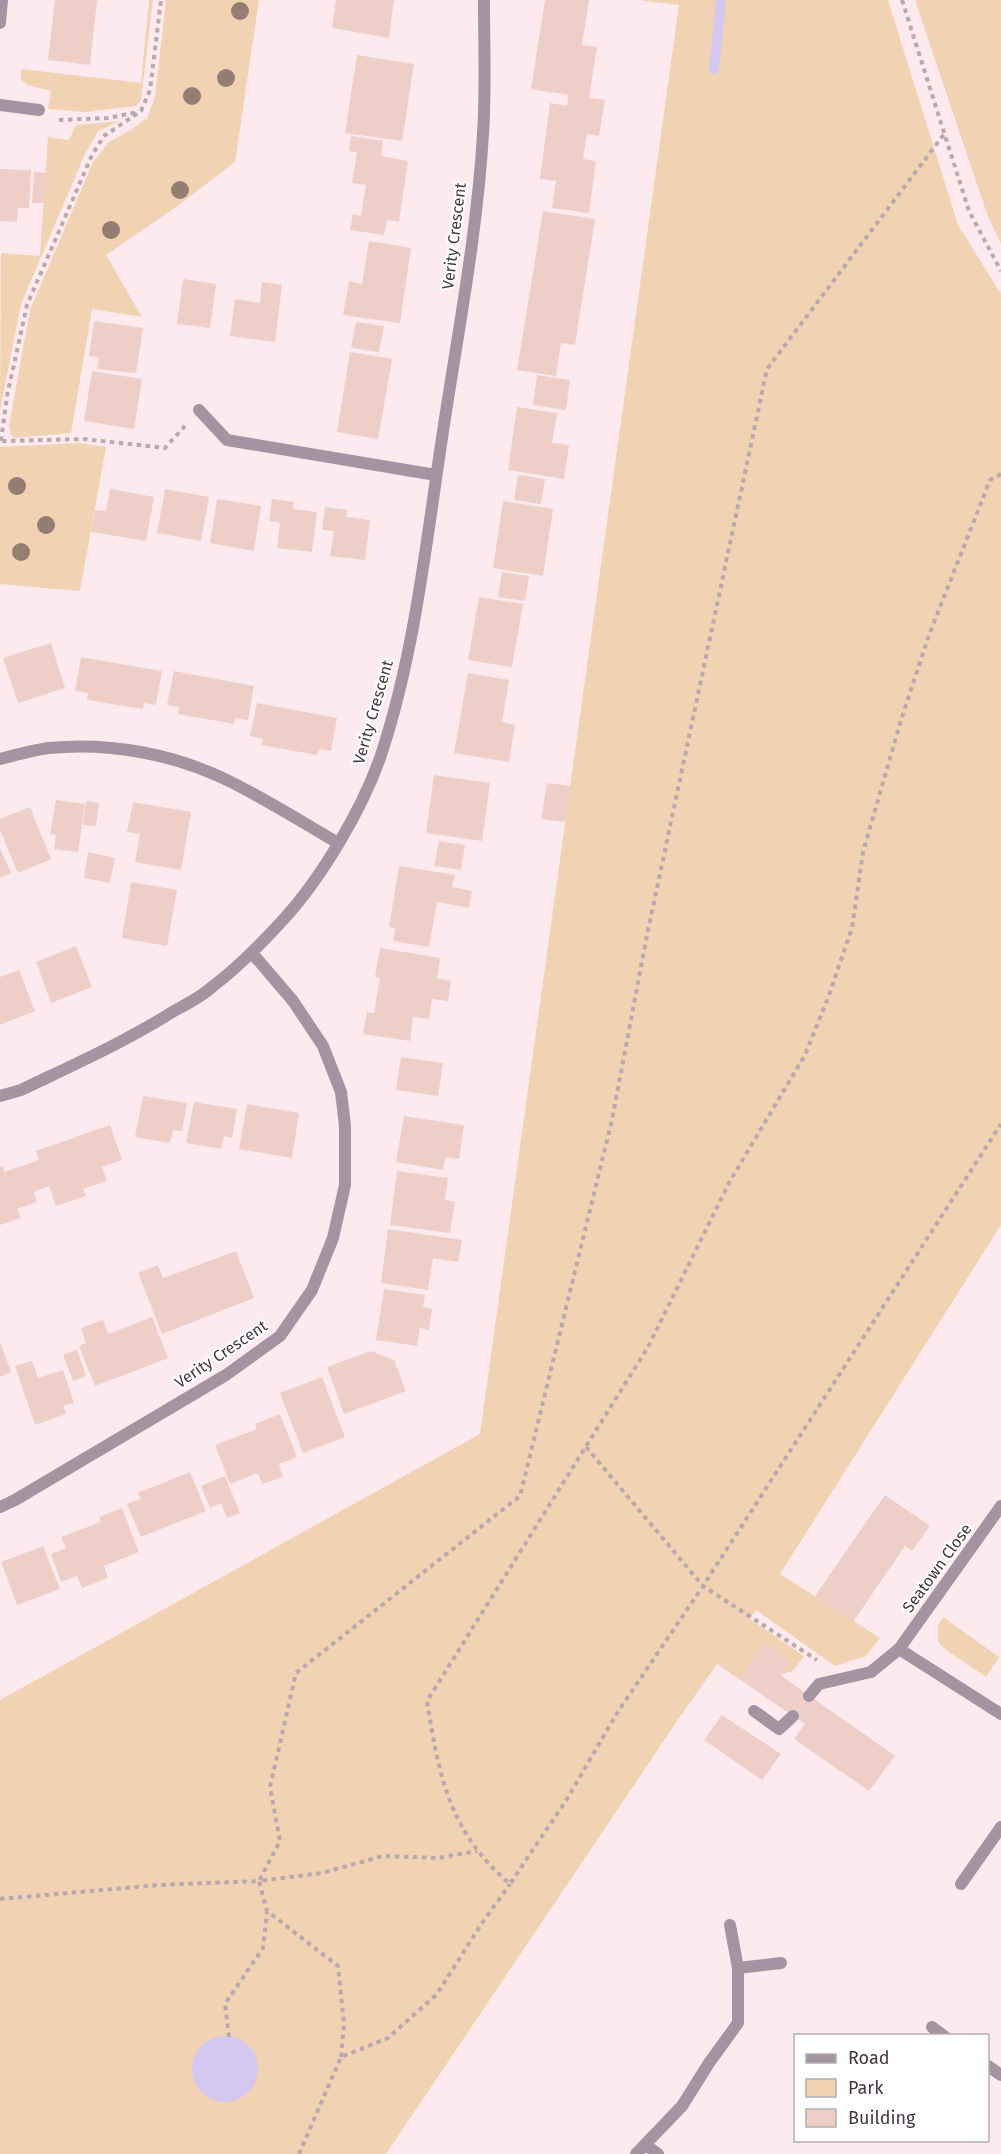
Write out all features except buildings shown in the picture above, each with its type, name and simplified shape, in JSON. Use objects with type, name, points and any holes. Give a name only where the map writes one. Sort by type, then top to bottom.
[{"type":"street","points":[[0,23],[2,0]]},
{"type":"street","name":"Verity Crescent","points":[[0,1096],[21,1090],[144,1030],[210,989],[252,953],[309,888],[338,843],[363,797],[382,754],[396,704],[413,622],[472,243],[483,133],[484,0]]},
{"type":"street","points":[[0,105],[39,110]]},
{"type":"street","points":[[199,410],[227,440],[436,475]]},
{"type":"street","points":[[0,759],[47,748],[96,747],[141,752],[187,764],[230,781],[338,843]]},
{"type":"street","name":"Verity Crescent","points":[[0,1507],[226,1375],[280,1336],[312,1290],[333,1238],[345,1185],[345,1126],[341,1092],[323,1046],[293,1001],[252,953]]},
{"type":"street","name":"Seatown Close","points":[[845,1678],[871,1672],[899,1648],[1001,1506]]},
{"type":"street","points":[[899,1648],[1001,1714]]},
{"type":"street","points":[[809,1696],[819,1684],[845,1678]]},
{"type":"street","points":[[754,1711],[779,1729],[793,1716]]},
{"type":"street","points":[[961,1884],[1001,1827]]},
{"type":"street","points":[[658,2154],[641,2150],[682,2106],[738,2023],[738,1968],[730,1926]]},
{"type":"street","points":[[738,1968],[781,1963]]},
{"type":"street","points":[[932,2027],[941,2034]]},
{"type":"path","points":[[160,0],[150,90],[141,111],[104,136],[92,155],[27,305],[7,396],[1,441],[84,439],[165,448],[199,410]]},
{"type":"path","points":[[902,0],[969,212],[1001,271]]},
{"type":"path","points":[[39,110],[54,120],[64,121],[108,118],[141,111]]},
{"type":"path","points":[[229,2037],[225,2004],[264,1948],[267,1911],[259,1881],[280,1841],[270,1787],[296,1673],[520,1496],[612,1120],[647,935],[766,369],[945,134]]},
{"type":"path","points":[[510,1884],[490,1867],[477,1851],[452,1810],[436,1754],[427,1701],[648,1347],[730,1180],[805,1055],[852,928],[863,852],[900,720],[928,635],[990,480],[1001,474]]},
{"type":"path","points":[[342,2057],[388,2038],[437,1994],[480,1926],[567,1799],[616,1713],[703,1586],[1001,1124]]},
{"type":"path","points":[[586,1447],[703,1586],[845,1678]]},
{"type":"path","points":[[0,1899],[159,1885],[259,1881],[322,1873],[382,1856],[438,1858],[477,1851]]},
{"type":"path","points":[[267,1911],[338,1966],[344,2024],[342,2057],[299,2154]]},
{"type":"green space","points":[[149,0],[153,0],[141,100],[136,106],[85,112],[48,109],[51,91],[28,85],[21,80],[21,69],[141,83]]},
{"type":"green space","points":[[166,0],[259,0],[235,162],[176,207],[106,255],[142,317],[92,309],[71,433],[15,438],[11,435],[9,426],[30,310],[93,162],[109,142],[147,118],[155,97]]},
{"type":"green space","points":[[638,0],[888,0],[958,225],[1001,294],[1001,1225],[780,1574],[880,1638],[866,1656],[835,1666],[756,1610],[750,1619],[804,1656],[793,1671],[780,1675],[790,1661],[765,1644],[739,1679],[717,1664],[386,2154],[0,2154],[0,1700],[480,1434],[679,5]]},
{"type":"green space","points":[[915,0],[1001,0],[1001,244],[987,214]]},
{"type":"green space","points":[[120,121],[98,131],[85,154],[21,304],[0,411],[1,253],[40,256],[48,137],[69,140],[76,125]]},
{"type":"green space","points":[[79,443],[106,447],[80,591],[0,584],[0,447]]},
{"type":"green space","points":[[943,1617],[999,1657],[986,1677],[938,1642],[938,1625]]},
{"type":"shaded area","points":[[225,2036],[238,2039],[248,2046],[255,2056],[258,2069],[255,2082],[248,2092],[238,2099],[225,2102],[212,2099],[202,2092],[195,2082],[192,2069],[195,2056],[202,2046],[212,2039]]},
{"type":"waterway","points":[[714,69],[721,0]]}]
